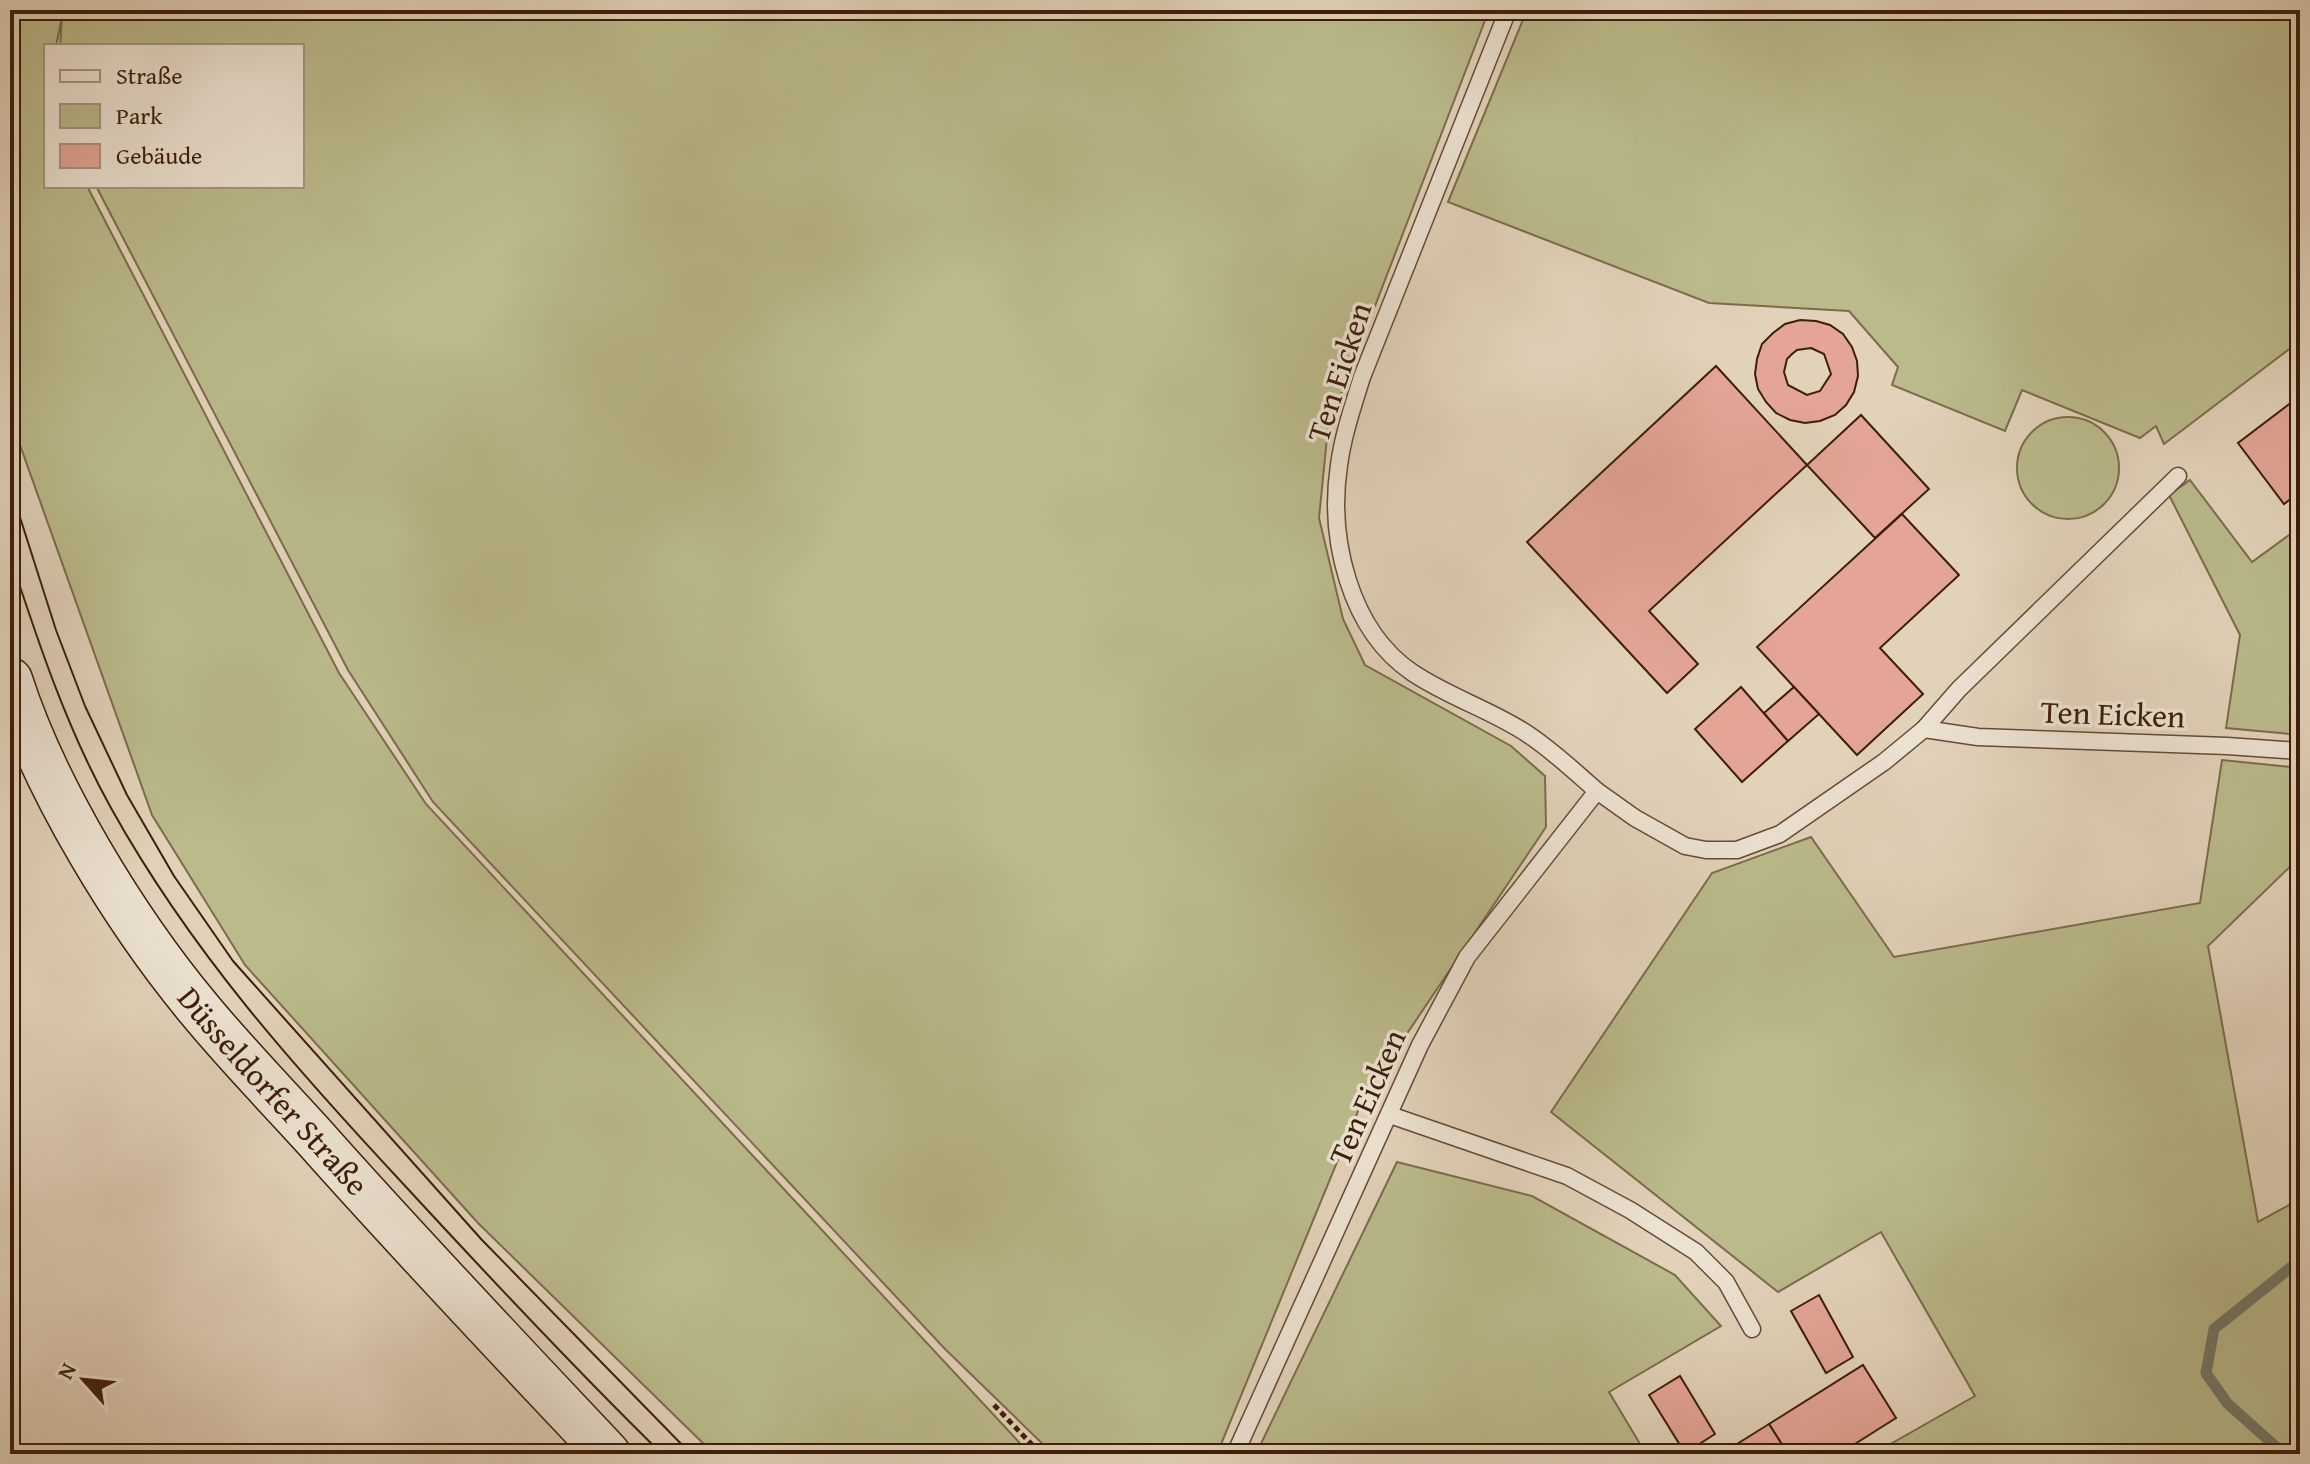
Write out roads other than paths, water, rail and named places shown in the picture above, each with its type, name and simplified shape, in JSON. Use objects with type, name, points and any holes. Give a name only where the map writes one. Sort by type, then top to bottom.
[{"type":"main road","name":"Düsseldorfer Straße","points":[[10,680],[21,714],[85,842],[138,927],[198,1008],[407,1242],[608,1454]]},
{"type":"lane","name":"Ten Eicken","points":[[1508,10],[1362,377],[1338,467],[1337,518],[1343,561],[1361,614],[1388,653],[1412,672],[1525,732],[1597,791],[1635,818],[1685,846],[1737,850],[1780,834],[1884,762],[1924,729],[1980,668],[2178,476]]},
{"type":"lane","name":"Ten Eicken","points":[[1924,729],[1978,737],[2300,751]]},
{"type":"lane","name":"Ten Eicken","points":[[1235,1454],[1420,1045],[1467,957],[1597,791]]},
{"type":"lane","points":[[1390,1115],[1567,1176],[1630,1210],[1696,1252],[1726,1282],[1752,1329]]},
{"type":"waterway","points":[[2284,1454],[2227,1403],[2206,1373],[2214,1329],[2300,1260]]},
{"type":"tram line","points":[[10,486],[56,630],[85,706],[127,795],[174,876],[233,961],[482,1240],[691,1454]]},
{"type":"tram line","points":[[10,556],[54,685],[95,778],[142,861],[175,911],[247,1007],[366,1143],[533,1322],[662,1454]]}]
